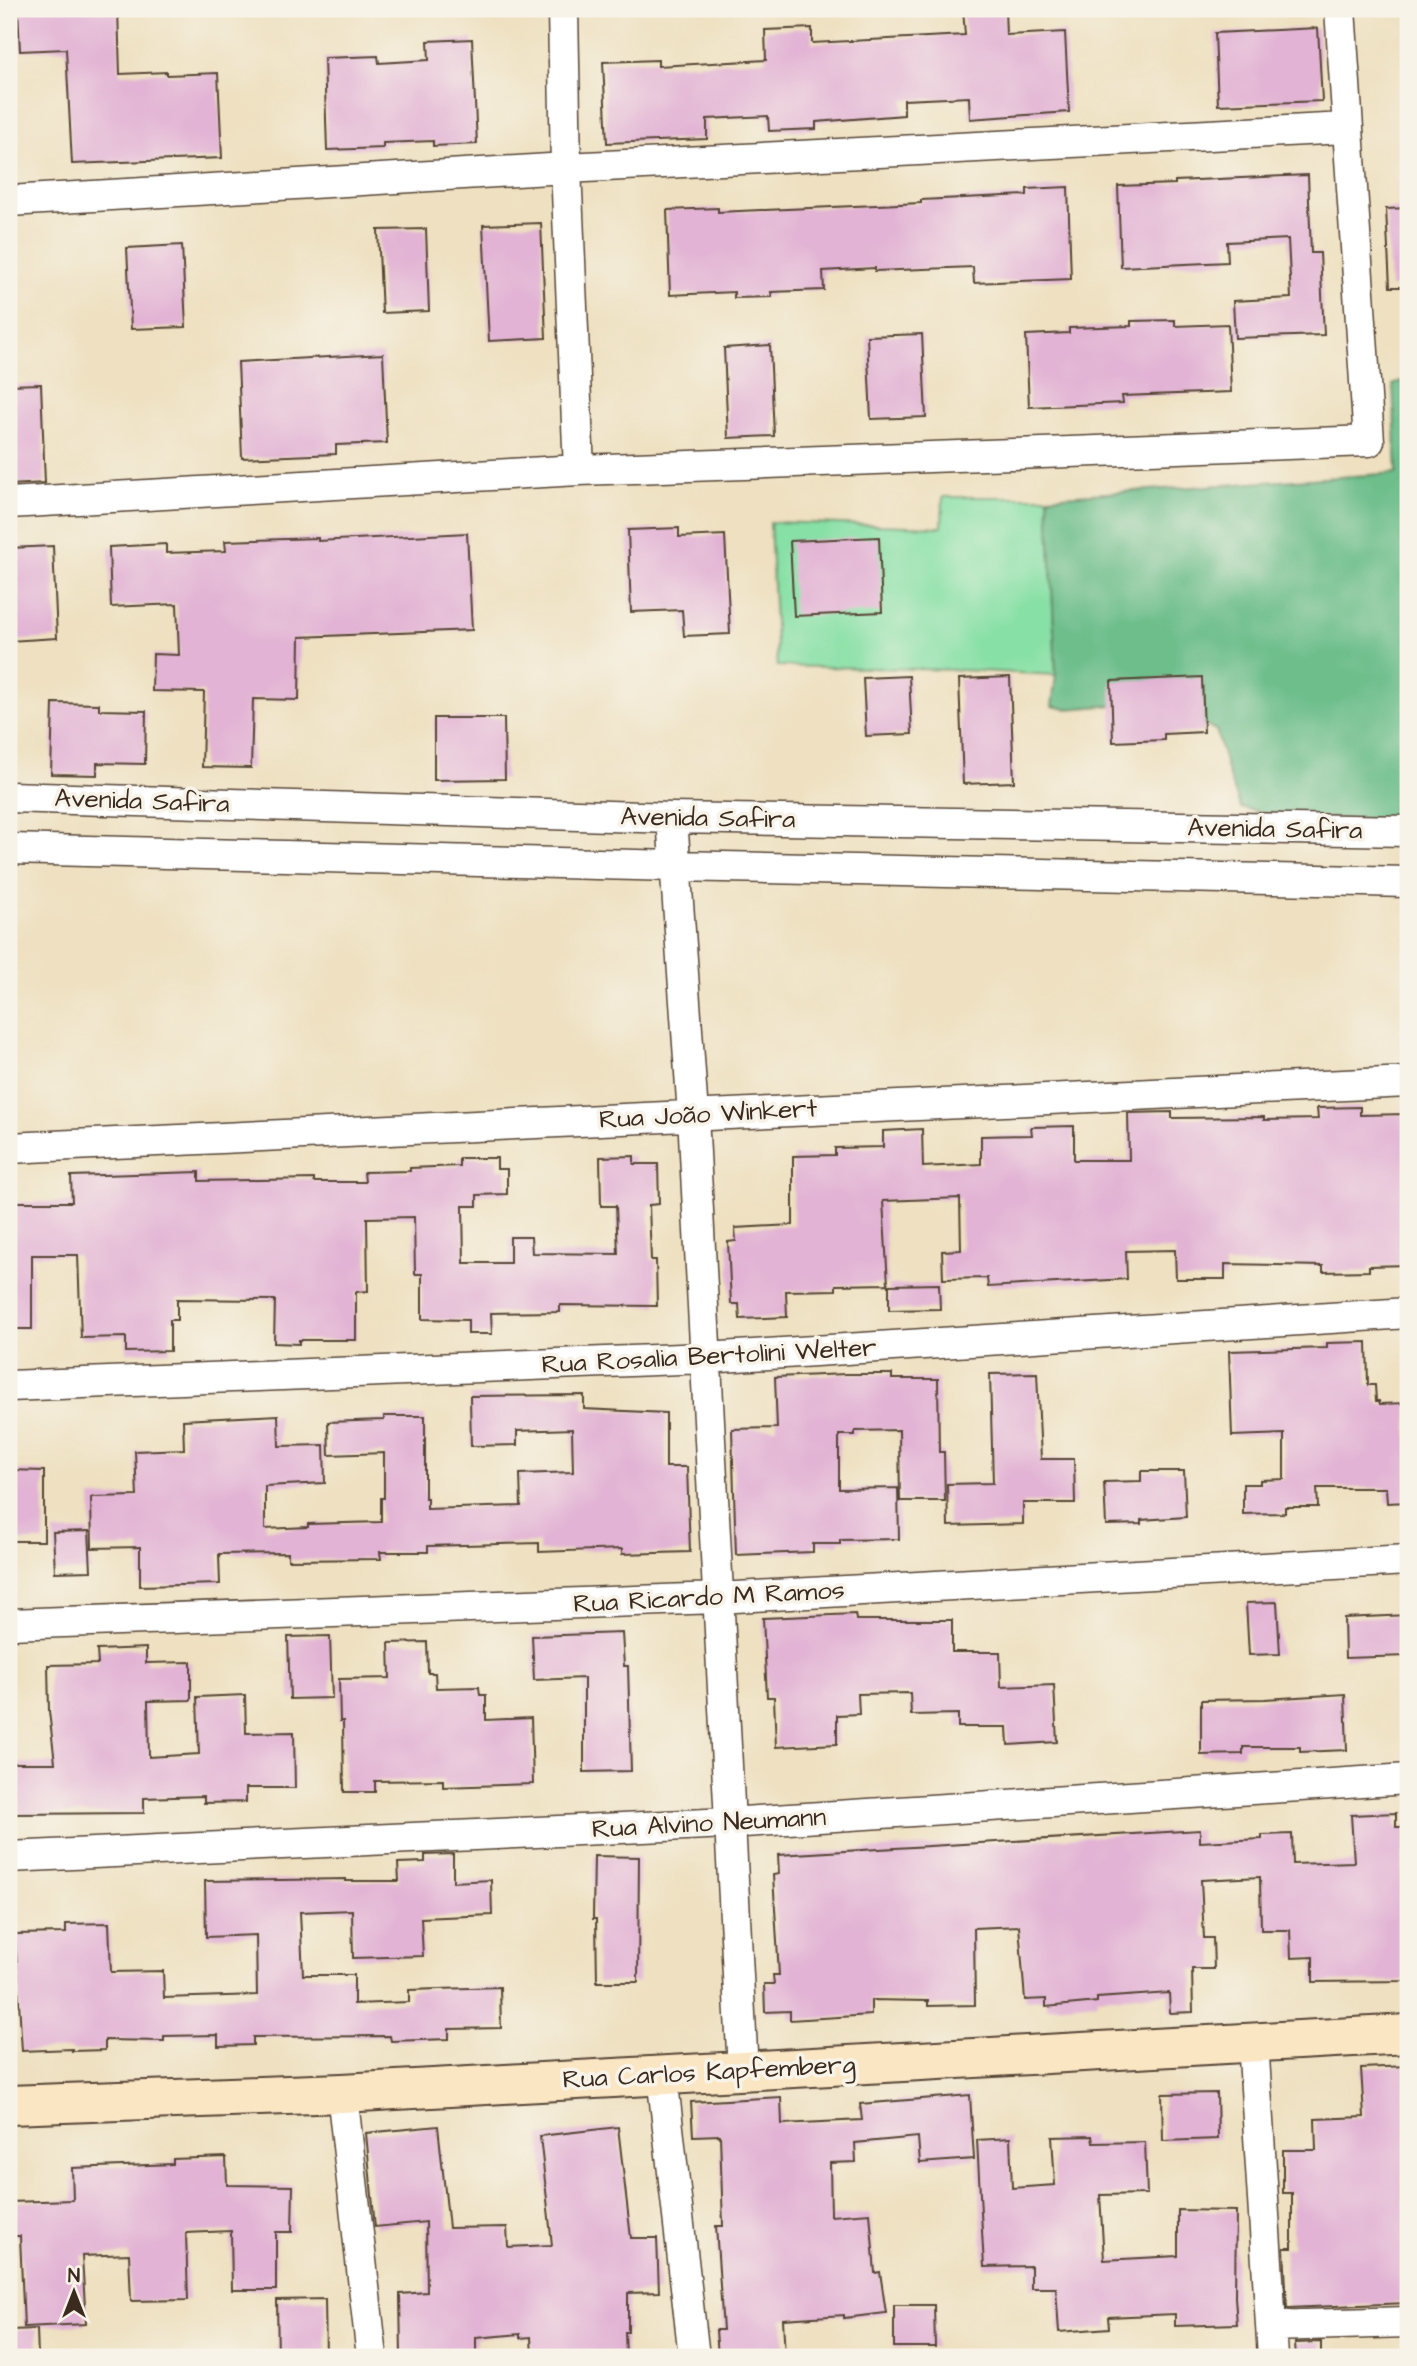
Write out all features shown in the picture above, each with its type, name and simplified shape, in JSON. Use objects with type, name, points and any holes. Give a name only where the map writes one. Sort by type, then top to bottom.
[{"type":"street","points":[[563,9],[566,168],[579,470]]},
{"type":"street","points":[[9,502],[579,470],[1369,441],[1339,9]]},
{"type":"street","points":[[9,201],[566,168],[1346,128]]},
{"type":"street","name":"Avenida Safira","points":[[9,797],[672,818],[1408,831]]},
{"type":"street","points":[[672,818],[694,1115],[728,1823],[743,2071]]},
{"type":"street","name":"Avenida Safira","points":[[9,849],[1408,882]]},
{"type":"street","name":"Rua João Winkert","points":[[9,1148],[1408,1082]]},
{"type":"street","name":"Rua Rosalia Bertolini Welter","points":[[9,1386],[705,1358],[1408,1313]]},
{"type":"street","name":"Rua Ricardo M Ramos","points":[[9,1624],[717,1598],[1408,1560]]},
{"type":"street","name":"Rua Alvino Neumann","points":[[9,1857],[728,1823],[1408,1779]]},
{"type":"street","name":"Rua Carlos Kapfemberg","points":[[9,2105],[342,2093],[1408,2034]]},
{"type":"street","points":[[1253,2041],[1273,2357]]},
{"type":"street","points":[[662,2075],[694,2357]]},
{"type":"street","points":[[342,2093],[372,2357]]},
{"type":"street","points":[[1271,2326],[1408,2322]]},
{"type":"green space","points":[[1408,379],[1408,814],[1393,820],[1292,817],[1241,808],[1216,730],[1168,708],[1117,705],[1066,709],[1052,706],[1056,675],[1048,497],[1397,473],[1393,385]]},
{"type":"green space","points":[[943,497],[1048,497],[1056,675],[777,666],[770,522],[942,527]]},
{"type":"building","points":[[18,9],[118,9],[120,74],[218,73],[222,158],[72,164],[66,49],[20,51]]},
{"type":"building","points":[[963,9],[1005,9],[1006,35],[1065,32],[1069,112],[970,119],[969,97],[904,100],[904,115],[816,122],[816,129],[769,131],[768,116],[707,119],[707,139],[607,143],[603,62],[658,60],[658,66],[766,60],[765,30],[812,28],[812,43],[965,35]]},
{"type":"building","points":[[1318,28],[1322,101],[1218,105],[1215,33]]},
{"type":"building","points":[[472,39],[477,144],[433,146],[433,141],[383,143],[383,148],[327,150],[324,58],[378,56],[379,63],[429,60],[428,41]]},
{"type":"building","points":[[1308,175],[1311,253],[1320,253],[1324,335],[1235,338],[1233,301],[1291,298],[1288,239],[1227,242],[1228,262],[1121,267],[1118,186]]},
{"type":"building","points":[[1068,187],[1071,279],[974,283],[973,267],[875,271],[875,268],[823,271],[824,290],[771,292],[772,297],[734,298],[734,292],[670,295],[667,210],[718,208],[718,212],[921,203],[921,200],[1027,195],[1027,189]]},
{"type":"building","points":[[1408,208],[1408,287],[1390,287],[1386,209]]},
{"type":"building","points":[[541,223],[546,338],[489,341],[483,225]]},
{"type":"building","points":[[426,229],[429,311],[382,313],[378,230]]},
{"type":"building","points":[[182,245],[186,327],[131,329],[127,248]]},
{"type":"building","points":[[1175,320],[1175,326],[1228,324],[1231,392],[1122,396],[1123,403],[1029,407],[1026,335],[1069,333],[1069,328],[1131,326],[1131,321]]},
{"type":"building","points":[[922,334],[926,417],[871,419],[867,336]]},
{"type":"building","points":[[770,345],[774,436],[728,438],[724,348]]},
{"type":"building","points":[[383,354],[387,443],[336,445],[336,454],[242,458],[238,362]]},
{"type":"building","points":[[41,384],[45,483],[9,485],[9,385]]},
{"type":"building","points":[[679,528],[679,537],[725,535],[730,634],[684,636],[682,610],[631,612],[628,530]]},
{"type":"building","points":[[467,533],[472,630],[300,637],[299,700],[253,699],[251,768],[202,767],[204,692],[152,691],[153,654],[179,655],[177,604],[111,607],[109,547],[166,544],[166,553],[226,551],[225,541],[318,538],[318,541]]},
{"type":"building","points":[[879,537],[882,612],[794,616],[790,541]]},
{"type":"building","points":[[53,546],[57,638],[9,641],[9,548]]},
{"type":"building","points":[[909,676],[912,734],[866,736],[863,678]]},
{"type":"building","points":[[1010,677],[1014,782],[963,784],[959,679]]},
{"type":"building","points":[[1202,677],[1204,732],[1164,734],[1164,740],[1113,742],[1111,681]]},
{"type":"building","points":[[53,703],[99,704],[99,710],[146,711],[145,764],[97,763],[97,775],[51,774]]},
{"type":"building","points":[[434,718],[504,718],[505,779],[434,780]]},
{"type":"building","points":[[1360,1107],[1360,1115],[1407,1114],[1408,1265],[1369,1266],[1369,1271],[1323,1272],[1323,1266],[1225,1264],[1225,1279],[1176,1279],[1175,1250],[1126,1251],[1127,1279],[988,1287],[987,1278],[943,1279],[942,1251],[961,1250],[960,1198],[883,1201],[888,1284],[836,1285],[836,1290],[786,1291],[787,1317],[740,1319],[739,1304],[731,1304],[728,1242],[736,1241],[735,1228],[793,1225],[793,1156],[835,1155],[835,1148],[883,1147],[883,1131],[922,1129],[923,1167],[981,1164],[981,1136],[1032,1135],[1031,1127],[1074,1126],[1074,1160],[1129,1160],[1128,1113],[1172,1112],[1172,1118],[1318,1119],[1317,1108]]},
{"type":"building","points":[[634,1156],[634,1164],[658,1164],[659,1204],[649,1205],[651,1260],[656,1260],[657,1306],[560,1305],[560,1312],[491,1313],[492,1334],[468,1334],[468,1320],[422,1319],[422,1274],[415,1274],[414,1217],[367,1218],[368,1291],[356,1292],[356,1340],[274,1343],[275,1300],[177,1299],[177,1320],[170,1320],[170,1351],[126,1352],[126,1337],[81,1338],[78,1255],[32,1255],[32,1329],[9,1329],[9,1202],[72,1202],[71,1176],[199,1172],[199,1181],[314,1179],[314,1182],[365,1182],[364,1172],[459,1166],[459,1158],[497,1158],[497,1169],[507,1169],[507,1194],[477,1195],[477,1206],[463,1206],[464,1263],[510,1263],[510,1237],[531,1237],[532,1253],[618,1254],[616,1206],[601,1206],[600,1157]]},
{"type":"building","points":[[939,1284],[940,1309],[889,1310],[889,1285]]},
{"type":"building","points":[[1367,1342],[1368,1385],[1375,1385],[1376,1401],[1380,1404],[1408,1403],[1408,1502],[1387,1503],[1386,1488],[1317,1488],[1318,1507],[1285,1507],[1285,1513],[1243,1514],[1243,1484],[1284,1479],[1284,1434],[1232,1436],[1229,1351],[1327,1348],[1327,1343]]},
{"type":"building","points":[[1037,1373],[1041,1459],[1074,1459],[1075,1503],[1023,1503],[1023,1524],[948,1526],[947,1484],[993,1483],[990,1374]]},
{"type":"building","points":[[892,1374],[892,1379],[938,1379],[939,1452],[944,1452],[945,1501],[900,1501],[899,1430],[855,1431],[855,1435],[839,1435],[839,1489],[898,1488],[899,1539],[840,1540],[840,1544],[813,1544],[813,1552],[736,1555],[732,1429],[777,1428],[775,1377]]},
{"type":"building","points":[[584,1395],[584,1409],[666,1413],[666,1467],[687,1467],[690,1552],[622,1554],[622,1549],[539,1552],[539,1543],[428,1546],[428,1552],[380,1552],[381,1559],[288,1560],[288,1553],[219,1554],[220,1584],[140,1586],[140,1547],[92,1548],[91,1497],[137,1496],[135,1451],[184,1449],[183,1420],[278,1415],[279,1446],[324,1445],[325,1483],[265,1486],[265,1529],[308,1527],[308,1524],[381,1522],[384,1453],[329,1455],[328,1422],[384,1420],[384,1416],[425,1416],[427,1509],[521,1506],[520,1474],[573,1472],[572,1429],[517,1431],[517,1445],[471,1446],[470,1396]]},
{"type":"building","points":[[9,1470],[44,1471],[44,1541],[9,1541]]},
{"type":"building","points":[[1141,1471],[1184,1471],[1186,1517],[1141,1520],[1141,1524],[1106,1525],[1104,1482],[1141,1481]]},
{"type":"building","points":[[89,1531],[91,1571],[55,1572],[53,1532]]},
{"type":"building","points":[[1277,1602],[1280,1654],[1249,1655],[1246,1603]]},
{"type":"building","points":[[855,1614],[856,1620],[952,1620],[952,1652],[1000,1652],[1001,1687],[1054,1685],[1057,1742],[1008,1745],[1007,1727],[958,1727],[958,1714],[911,1715],[910,1693],[858,1694],[859,1714],[837,1715],[837,1744],[776,1747],[774,1697],[767,1697],[763,1618]]},
{"type":"building","points":[[1408,1615],[1408,1656],[1345,1658],[1344,1618]]},
{"type":"building","points":[[622,1633],[624,1666],[628,1666],[631,1771],[584,1772],[584,1678],[534,1680],[532,1636]]},
{"type":"building","points":[[330,1636],[332,1698],[290,1699],[288,1637]]},
{"type":"building","points":[[427,1642],[428,1673],[435,1673],[436,1688],[479,1687],[480,1695],[486,1695],[486,1720],[531,1718],[533,1784],[443,1787],[443,1780],[375,1781],[375,1792],[344,1792],[343,1721],[340,1721],[339,1679],[390,1678],[389,1643]]},
{"type":"building","points":[[146,1648],[146,1663],[191,1662],[191,1700],[148,1701],[149,1757],[199,1754],[197,1697],[245,1695],[246,1733],[294,1732],[295,1788],[246,1788],[246,1802],[204,1803],[204,1796],[144,1798],[144,1813],[12,1814],[12,1763],[55,1763],[49,1711],[48,1665],[98,1664],[97,1650]]},
{"type":"building","points":[[1345,1694],[1347,1750],[1300,1752],[1300,1747],[1243,1747],[1243,1754],[1201,1755],[1201,1700]]},
{"type":"building","points":[[1396,1813],[1396,1827],[1408,1827],[1408,1853],[1403,1853],[1405,1981],[1313,1982],[1313,1957],[1291,1958],[1290,1930],[1261,1930],[1260,1877],[1201,1880],[1204,1938],[1213,1938],[1214,1969],[1192,1969],[1193,2012],[1170,2013],[1169,1993],[1097,1998],[1097,2002],[1046,2007],[1046,1999],[1025,2000],[1019,1926],[974,1928],[975,2005],[928,2006],[928,2001],[871,2000],[871,2015],[790,2020],[790,2011],[765,2012],[764,1984],[774,1984],[773,1975],[779,1975],[773,1875],[779,1874],[778,1855],[1200,1830],[1200,1842],[1262,1839],[1262,1835],[1292,1834],[1293,1864],[1354,1862],[1351,1815]]},
{"type":"building","points":[[453,1854],[453,1882],[491,1880],[492,1915],[421,1918],[423,1956],[353,1958],[352,1910],[300,1912],[303,1975],[354,1975],[354,2004],[409,2002],[409,1990],[500,1987],[501,2028],[449,2029],[449,2039],[391,2041],[390,2036],[253,2037],[253,2045],[218,2046],[218,2035],[164,2036],[164,2041],[105,2040],[105,2050],[22,2051],[15,1934],[66,1933],[66,1924],[109,1923],[111,1972],[163,1971],[164,1998],[257,1995],[256,1935],[206,1937],[205,1881],[399,1881],[398,1863],[425,1862],[425,1855]]},
{"type":"building","points":[[594,1856],[639,1857],[638,1982],[597,1982],[596,1919],[593,1919]]},
{"type":"building","points":[[1408,2066],[1408,2303],[1287,2308],[1284,2248],[1292,2248],[1292,2193],[1283,2193],[1283,2150],[1316,2150],[1315,2119],[1364,2117],[1361,2068]]},
{"type":"building","points":[[1217,2093],[1218,2139],[1163,2141],[1162,2094]]},
{"type":"building","points":[[970,2095],[974,2159],[920,2163],[918,2137],[855,2143],[856,2162],[830,2163],[831,2216],[870,2213],[875,2273],[880,2272],[886,2313],[844,2318],[844,2315],[783,2319],[785,2357],[739,2357],[739,2354],[718,2356],[716,2330],[723,2330],[716,2226],[723,2226],[720,2135],[693,2136],[691,2102],[781,2097],[782,2124],[862,2120],[860,2104]]},
{"type":"building","points":[[438,2126],[449,2228],[507,2227],[508,2247],[552,2245],[540,2136],[618,2127],[631,2238],[657,2238],[659,2292],[628,2293],[626,2357],[532,2357],[531,2337],[520,2338],[520,2334],[476,2338],[476,2357],[401,2357],[400,2294],[427,2292],[426,2222],[375,2227],[366,2133]]},
{"type":"building","points":[[1092,2136],[1093,2143],[1145,2142],[1147,2194],[1100,2195],[1104,2260],[1178,2256],[1178,2210],[1236,2211],[1237,2324],[1175,2326],[1175,2314],[1108,2317],[1109,2328],[1059,2332],[1056,2288],[1031,2288],[1031,2266],[984,2267],[977,2140],[1010,2138],[1012,2188],[1055,2185],[1052,2137]]},
{"type":"building","points":[[226,2157],[227,2185],[293,2186],[292,2232],[276,2232],[276,2290],[232,2290],[231,2231],[186,2233],[188,2300],[131,2301],[129,2254],[82,2256],[86,2324],[24,2327],[20,2236],[9,2236],[9,2202],[73,2200],[72,2168],[173,2164],[173,2159]]},
{"type":"building","points":[[325,2299],[326,2357],[278,2357],[277,2300]]},
{"type":"building","points":[[894,2305],[934,2305],[935,2347],[894,2347]]},
{"type":"building","points":[[37,2329],[38,2357],[9,2357],[9,2330]]},
{"type":"building","points":[[1321,2342],[1321,2357],[1296,2357],[1295,2343]]}]
